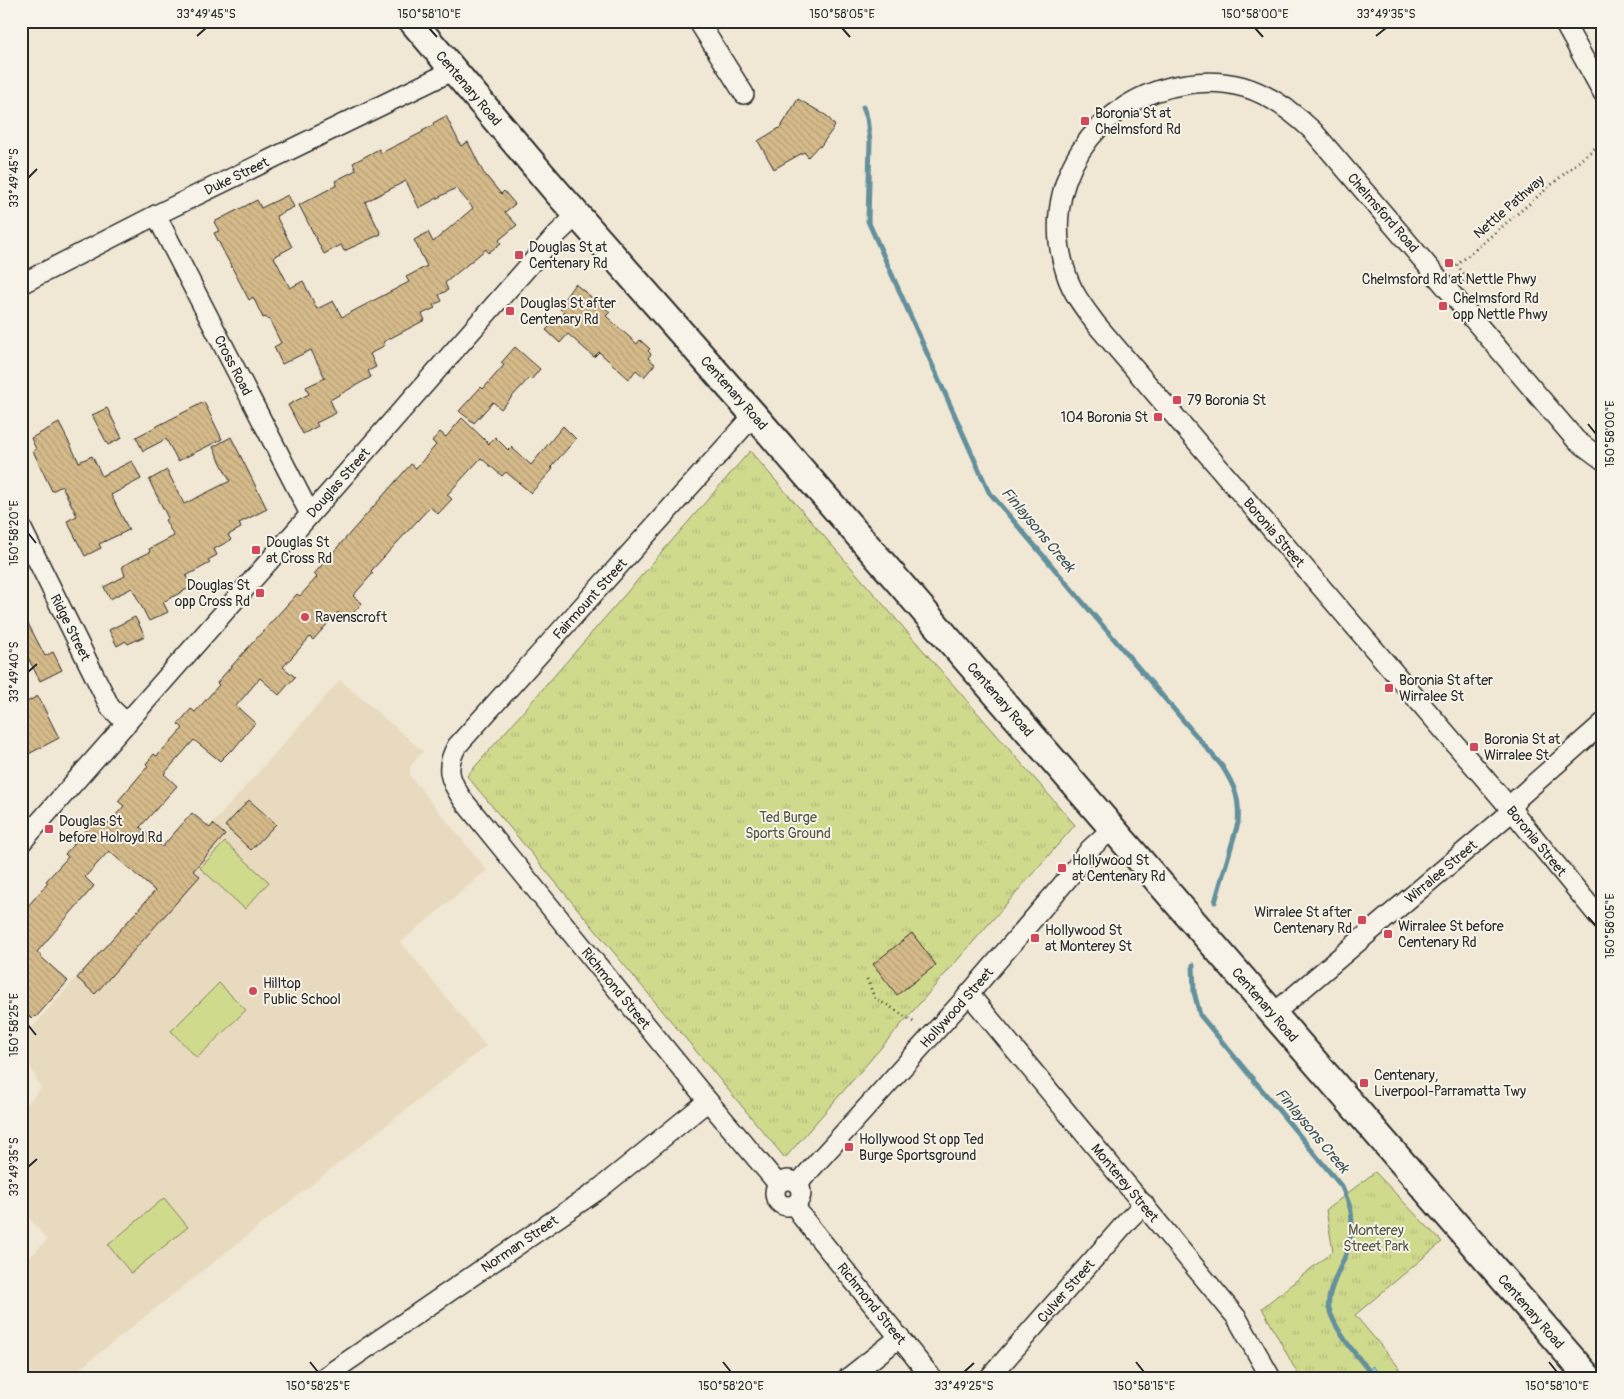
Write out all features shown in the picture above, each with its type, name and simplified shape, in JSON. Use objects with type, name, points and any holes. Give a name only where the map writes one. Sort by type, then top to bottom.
[{"type":"main road","name":"Centenary Road","points":[[412,21],[577,214],[754,414],[1589,1378]]},
{"type":"street","points":[[698,21],[744,94]]},
{"type":"street","points":[[1563,21],[1603,93]]},
{"type":"street","name":"Duke Street","points":[[21,284],[454,70]]},
{"type":"street","name":"Chelmsford Road","points":[[1112,115],[1134,100],[1165,88],[1195,83],[1227,83],[1269,97],[1298,116],[1313,131],[1576,440],[1603,460]]},
{"type":"street","name":"Boronia Street","points":[[1112,115],[1098,127],[1081,149],[1069,172],[1060,204],[1058,234],[1060,250],[1067,277],[1076,296],[1096,324],[1510,808],[1603,922]]},
{"type":"street","name":"Douglas Street","points":[[21,843],[556,235],[577,214]]},
{"type":"street","name":"Cross Road","points":[[156,216],[310,514]]},
{"type":"street","name":"Fairmount Street","points":[[457,791],[449,775],[450,762],[458,746],[754,414]]},
{"type":"street","name":"Ridge Street","points":[[21,527],[110,707],[127,724]]},
{"type":"street","name":"Wirralee Street","points":[[1273,1014],[1504,818],[1518,798],[1603,723]]},
{"type":"street","name":"Richmond Street","points":[[457,791],[708,1101],[778,1184]]},
{"type":"street","name":"Hollywood Street","points":[[798,1185],[969,994],[1069,877],[1090,849],[1112,828]]},
{"type":"street","name":"Monterey Street","points":[[969,994],[1237,1318],[1271,1378]]},
{"type":"street","name":"Norman Street","points":[[323,1378],[598,1190],[708,1101]]},
{"type":"street","points":[[788,1180],[798,1185],[801,1196],[798,1203],[787,1207],[777,1202],[774,1195],[778,1184],[788,1180]]},
{"type":"street","name":"Culver Street","points":[[989,1378],[1144,1204]]},
{"type":"street","name":"Richmond Street","points":[[795,1205],[802,1217],[932,1378]]},
{"type":"street","points":[[848,1378],[900,1338]]},
{"type":"path","name":"Nettle Pathway","points":[[1453,295],[1466,277],[1457,266],[1603,141]]},
{"type":"path","points":[[867,979],[875,999],[915,1023]]},
{"type":"shaded area","name":"Hilltop Public School","points":[[340,680],[423,751],[410,767],[410,776],[487,870],[401,942],[486,1046],[68,1378],[21,1378],[21,1266],[47,1240],[21,1208],[21,1111],[41,1088],[21,1048],[21,1040]]},
{"type":"green space","name":"Ted Burge Sports Ground","points":[[750,451],[1075,825],[785,1158],[467,776]]},
{"type":"green space","points":[[225,842],[269,882],[245,909],[200,868]]},
{"type":"green space","points":[[219,983],[246,1010],[197,1058],[171,1031]]},
{"type":"green space","name":"Monterey Street Park","points":[[1375,1172],[1442,1242],[1355,1315],[1408,1378],[1300,1378],[1262,1308],[1333,1251],[1326,1210]]},
{"type":"green space","points":[[164,1198],[188,1227],[131,1273],[108,1245]]},
{"type":"water","points":[[1373,1366],[1383,1378],[1363,1377]]},
{"type":"building","points":[[798,99],[827,116],[835,126],[820,147],[818,146],[808,157],[804,152],[774,169],[758,141],[781,127]]},
{"type":"building","points":[[446,116],[461,146],[468,142],[483,172],[501,194],[504,191],[515,204],[505,212],[517,225],[499,240],[501,243],[488,253],[486,249],[445,283],[448,290],[439,295],[442,301],[433,305],[435,308],[422,314],[425,320],[383,342],[385,345],[370,354],[376,367],[368,371],[371,377],[330,400],[336,413],[316,423],[318,426],[303,434],[288,405],[309,394],[306,387],[325,378],[311,350],[282,364],[274,347],[281,343],[269,319],[263,318],[253,297],[249,300],[214,233],[219,231],[214,222],[257,200],[261,208],[288,195],[294,207],[276,216],[292,247],[274,257],[290,288],[303,281],[317,309],[333,301],[342,317],[409,282],[406,277],[427,266],[414,240],[428,232],[433,242],[473,208],[456,188],[419,208],[406,181],[365,202],[381,234],[344,251],[341,245],[324,254],[299,205],[337,185],[335,181],[356,170],[353,163],[379,149],[381,153],[423,132],[434,125],[433,123]]},
{"type":"building","points":[[575,284],[610,312],[606,316],[637,344],[640,340],[650,349],[648,351],[651,354],[648,358],[655,364],[644,377],[636,370],[629,379],[599,352],[594,357],[568,334],[560,343],[546,330],[564,312],[560,309],[564,305],[561,303]]},
{"type":"building","points":[[515,347],[540,369],[531,380],[529,378],[501,409],[493,402],[474,423],[459,411],[481,387],[483,389],[504,365],[501,363]]},
{"type":"building","points":[[204,402],[222,439],[178,461],[166,439],[143,451],[136,437]]},
{"type":"building","points":[[107,408],[122,438],[108,445],[92,415]]},
{"type":"building","points":[[462,418],[489,444],[495,437],[508,450],[511,447],[531,465],[563,426],[576,439],[551,467],[553,469],[531,493],[506,472],[502,476],[481,458],[447,495],[452,499],[438,514],[430,507],[371,571],[373,573],[353,596],[362,603],[347,620],[338,612],[313,640],[310,637],[283,667],[295,677],[279,695],[260,678],[236,706],[255,723],[232,751],[220,761],[194,740],[164,774],[177,786],[140,827],[162,847],[192,813],[210,828],[213,824],[225,835],[193,871],[200,876],[95,994],[77,978],[155,891],[109,851],[85,877],[94,886],[37,952],[68,981],[36,1017],[32,1019],[22,1010],[25,1007],[21,1004],[21,914],[48,883],[46,881],[68,857],[65,854],[97,818],[106,826],[124,806],[118,801],[148,766],[146,764],[154,754],[157,756],[183,728],[178,724],[191,709],[195,712],[219,685],[217,683],[254,641],[297,594],[300,596],[317,577],[314,574],[411,464],[416,468],[436,445],[432,441],[440,432],[446,437]]},
{"type":"building","points":[[59,423],[79,462],[92,456],[102,476],[132,461],[141,479],[111,495],[129,530],[99,544],[101,548],[85,556],[67,521],[77,516],[62,486],[52,491],[33,451],[36,449],[31,438]]},
{"type":"building","points":[[231,437],[267,509],[239,523],[241,528],[228,535],[231,540],[214,549],[217,555],[208,560],[210,563],[186,576],[191,587],[163,602],[168,612],[149,621],[132,588],[110,599],[104,587],[125,576],[122,566],[150,552],[149,549],[174,536],[165,520],[168,518],[149,480],[167,470],[184,504],[230,481],[213,447]]},
{"type":"building","points":[[21,610],[45,656],[53,652],[62,670],[40,681],[27,656],[21,659]]},
{"type":"building","points":[[135,617],[145,636],[128,644],[126,641],[117,646],[109,630]]},
{"type":"building","points":[[38,696],[59,738],[21,758],[21,705]]},
{"type":"building","points":[[249,800],[276,824],[251,850],[225,826]]},
{"type":"building","points":[[912,933],[936,965],[897,995],[873,964]]},
{"type":"waterway","name":"Finlaysons Creek","points":[[863,107],[867,118],[870,141],[868,221],[989,492],[1222,766],[1230,780],[1237,800],[1238,823],[1215,902]]},
{"type":"waterway","name":"Finlaysons Creek","points":[[1193,965],[1194,992],[1200,1015],[1342,1187],[1349,1203],[1352,1222],[1351,1233],[1348,1249],[1332,1288],[1329,1308],[1336,1326],[1355,1354],[1375,1378]]},
{"type":"place","name":"Boronia St at Chelmsford Rd","points":[[1085,121]]},
{"type":"place","name":"Douglas St at Centenary Rd","points":[[519,255]]},
{"type":"place","name":"Chelmsford Rd at Nettle Phwy","points":[[1449,263]]},
{"type":"place","name":"Chelmsford Rd opp Nettle Phwy","points":[[1443,306]]},
{"type":"place","name":"Douglas St after Centenary Rd","points":[[510,311]]},
{"type":"place","name":"79 Boronia St","points":[[1177,400]]},
{"type":"place","name":"104 Boronia St","points":[[1158,417]]},
{"type":"place","name":"Douglas St at Cross Rd","points":[[256,550]]},
{"type":"place","name":"Douglas St opp Cross Rd","points":[[260,593]]},
{"type":"place","name":"Ravenscroft","points":[[305,617]]},
{"type":"place","name":"Boronia St after Wirralee St","points":[[1389,688]]},
{"type":"place","name":"Boronia St at Wirralee St","points":[[1474,747]]},
{"type":"place","name":"Douglas St before Holroyd Rd","points":[[49,829]]},
{"type":"place","name":"Hollywood St at Centenary Rd","points":[[1062,868]]},
{"type":"place","name":"Wirralee St after Centenary Rd","points":[[1362,920]]},
{"type":"place","name":"Wirralee St before Centenary Rd","points":[[1388,934]]},
{"type":"place","name":"Hollywood St at Monterey St","points":[[1035,938]]},
{"type":"place","name":"Hilltop Public School","points":[[253,991]]},
{"type":"place","name":"Centenary, Liverpool-Parramatta Twy","points":[[1364,1083]]},
{"type":"place","name":"Hollywood St opp Ted Burge Sportsground","points":[[849,1147]]}]
